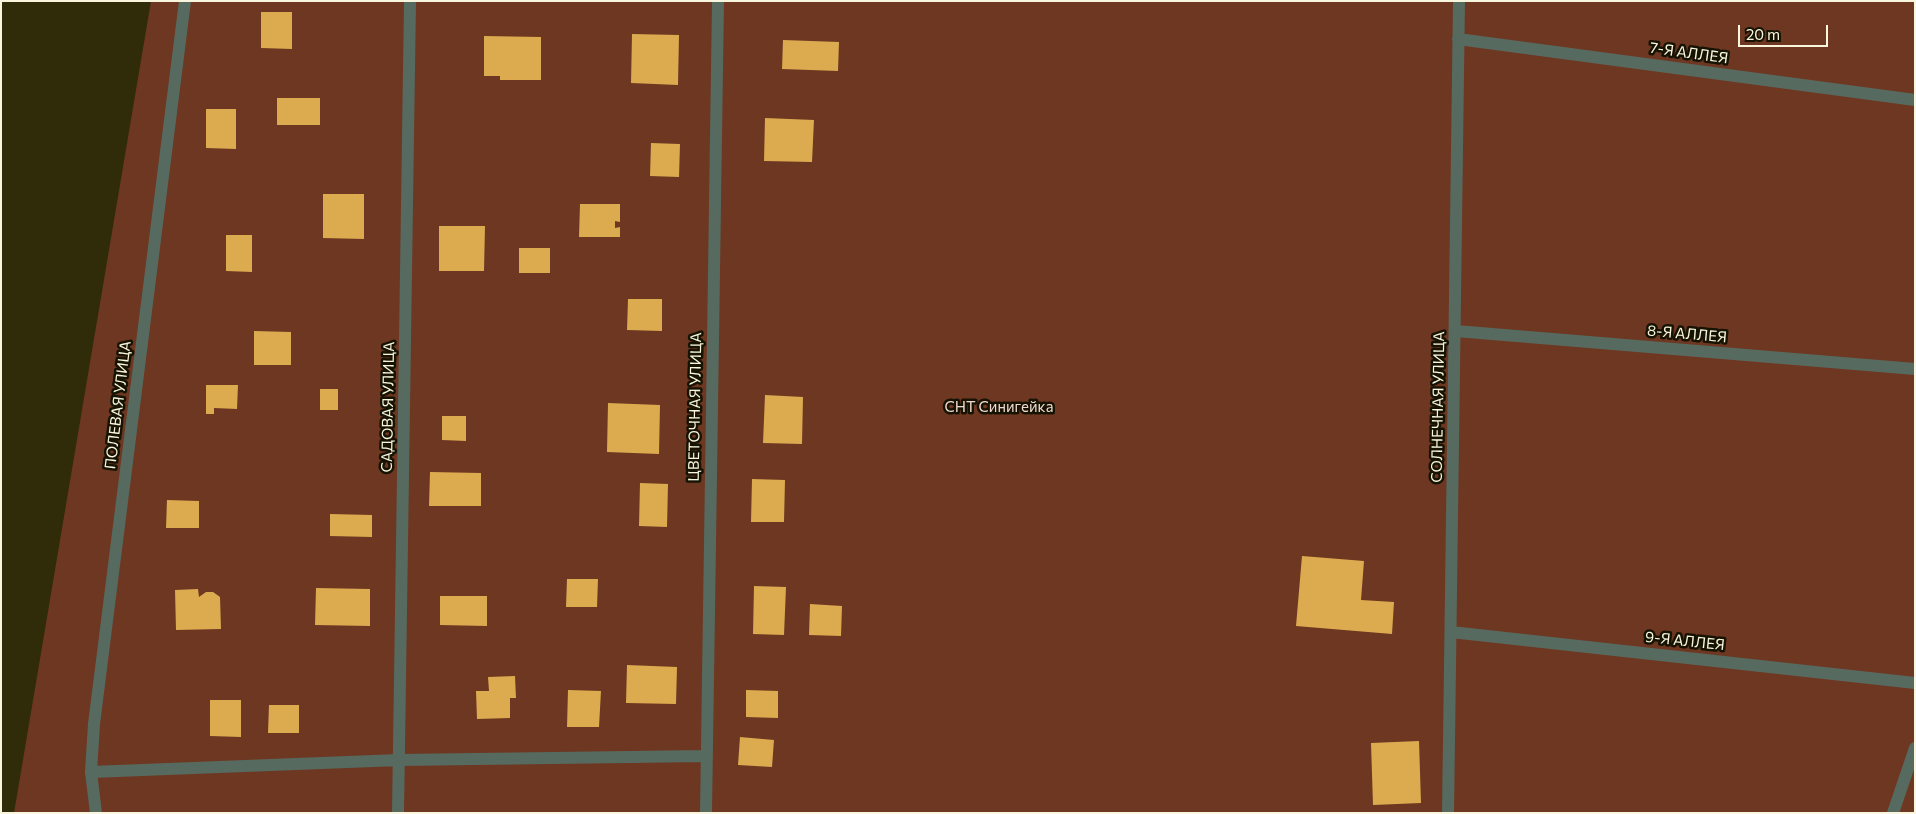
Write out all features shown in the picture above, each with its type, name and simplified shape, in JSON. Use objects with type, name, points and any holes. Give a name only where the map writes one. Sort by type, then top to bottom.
[{"type":"street","name":"ПОЛЕВАЯ УЛИЦА","points":[[96,813],[91,772],[94,724],[185,1]]},
{"type":"street","name":"САДОВАЯ УЛИЦА","points":[[398,813],[410,1]]},
{"type":"street","name":"ЦВЕТОЧНАЯ УЛИЦА","points":[[706,813],[718,1]]},
{"type":"street","name":"СОЛНЕЧНАЯ УЛИЦА","points":[[1448,813],[1459,1]]},
{"type":"street","name":"7-Я АЛЛЕЯ","points":[[1458,39],[1915,100]]},
{"type":"street","name":"8-Я АЛЛЕЯ","points":[[1456,331],[1915,369]]},
{"type":"street","name":"9-Я АЛЛЕЯ","points":[[1451,632],[1915,683]]},
{"type":"street","points":[[1893,813],[1915,748]]},
{"type":"street","points":[[91,772],[399,760],[706,756]]},
{"type":"green space","name":"СНТ Синигейка","points":[[151,1],[1915,1],[1915,813],[14,813]]},
{"type":"building","points":[[261,12],[292,12],[292,49],[261,48]]},
{"type":"building","points":[[632,34],[679,35],[678,85],[631,83]]},
{"type":"building","points":[[484,36],[541,37],[541,80],[500,80],[500,76],[484,76]]},
{"type":"building","points":[[783,40],[839,42],[838,71],[782,69]]},
{"type":"building","points":[[277,98],[320,98],[320,125],[277,125]]},
{"type":"building","points":[[206,109],[236,109],[236,149],[206,148]]},
{"type":"building","points":[[765,118],[814,120],[812,162],[764,161]]},
{"type":"building","points":[[651,143],[680,144],[679,177],[650,176]]},
{"type":"building","points":[[323,194],[364,194],[364,239],[323,238]]},
{"type":"building","points":[[580,204],[620,204],[620,222],[615,221],[615,228],[620,227],[620,237],[579,237]]},
{"type":"building","points":[[439,226],[485,226],[484,271],[439,271]]},
{"type":"building","points":[[226,235],[252,235],[252,272],[226,271]]},
{"type":"building","points":[[519,248],[550,248],[550,273],[519,273]]},
{"type":"building","points":[[628,299],[662,299],[662,331],[627,330]]},
{"type":"building","points":[[254,331],[291,332],[291,365],[254,365]]},
{"type":"building","points":[[206,385],[238,385],[237,409],[214,408],[214,414],[206,414]]},
{"type":"building","points":[[320,389],[338,389],[338,410],[320,410]]},
{"type":"building","points":[[765,395],[803,397],[802,444],[763,443]]},
{"type":"building","points":[[608,403],[660,405],[659,454],[607,452]]},
{"type":"building","points":[[442,416],[466,416],[466,441],[442,440]]},
{"type":"building","points":[[430,472],[481,473],[481,506],[429,506]]},
{"type":"building","points":[[752,479],[785,480],[784,522],[751,522]]},
{"type":"building","points":[[640,483],[668,484],[667,527],[639,526]]},
{"type":"building","points":[[167,500],[199,501],[199,528],[166,528]]},
{"type":"building","points":[[330,514],[372,515],[372,537],[330,536]]},
{"type":"building","points":[[1302,556],[1364,561],[1361,600],[1394,602],[1392,634],[1296,626]]},
{"type":"building","points":[[567,579],[598,579],[597,607],[566,607]]},
{"type":"building","points":[[754,586],[786,587],[784,635],[753,634]]},
{"type":"building","points":[[316,588],[370,589],[370,626],[315,625]]},
{"type":"building","points":[[198,589],[199,597],[206,592],[213,592],[220,597],[221,629],[176,630],[175,590]]},
{"type":"building","points":[[440,596],[487,596],[487,626],[440,625]]},
{"type":"building","points":[[810,604],[842,606],[841,636],[809,635]]},
{"type":"building","points":[[627,665],[677,667],[676,704],[626,703]]},
{"type":"building","points":[[515,676],[516,698],[510,698],[510,718],[477,719],[476,691],[489,691],[488,677]]},
{"type":"building","points":[[568,690],[601,691],[599,727],[567,727]]},
{"type":"building","points":[[746,690],[778,691],[778,718],[746,717]]},
{"type":"building","points":[[210,700],[241,700],[241,737],[210,736]]},
{"type":"building","points":[[269,705],[299,705],[299,733],[268,733]]},
{"type":"building","points":[[740,737],[774,740],[772,767],[738,765]]},
{"type":"building","points":[[1419,741],[1421,803],[1373,805],[1371,743]]}]
